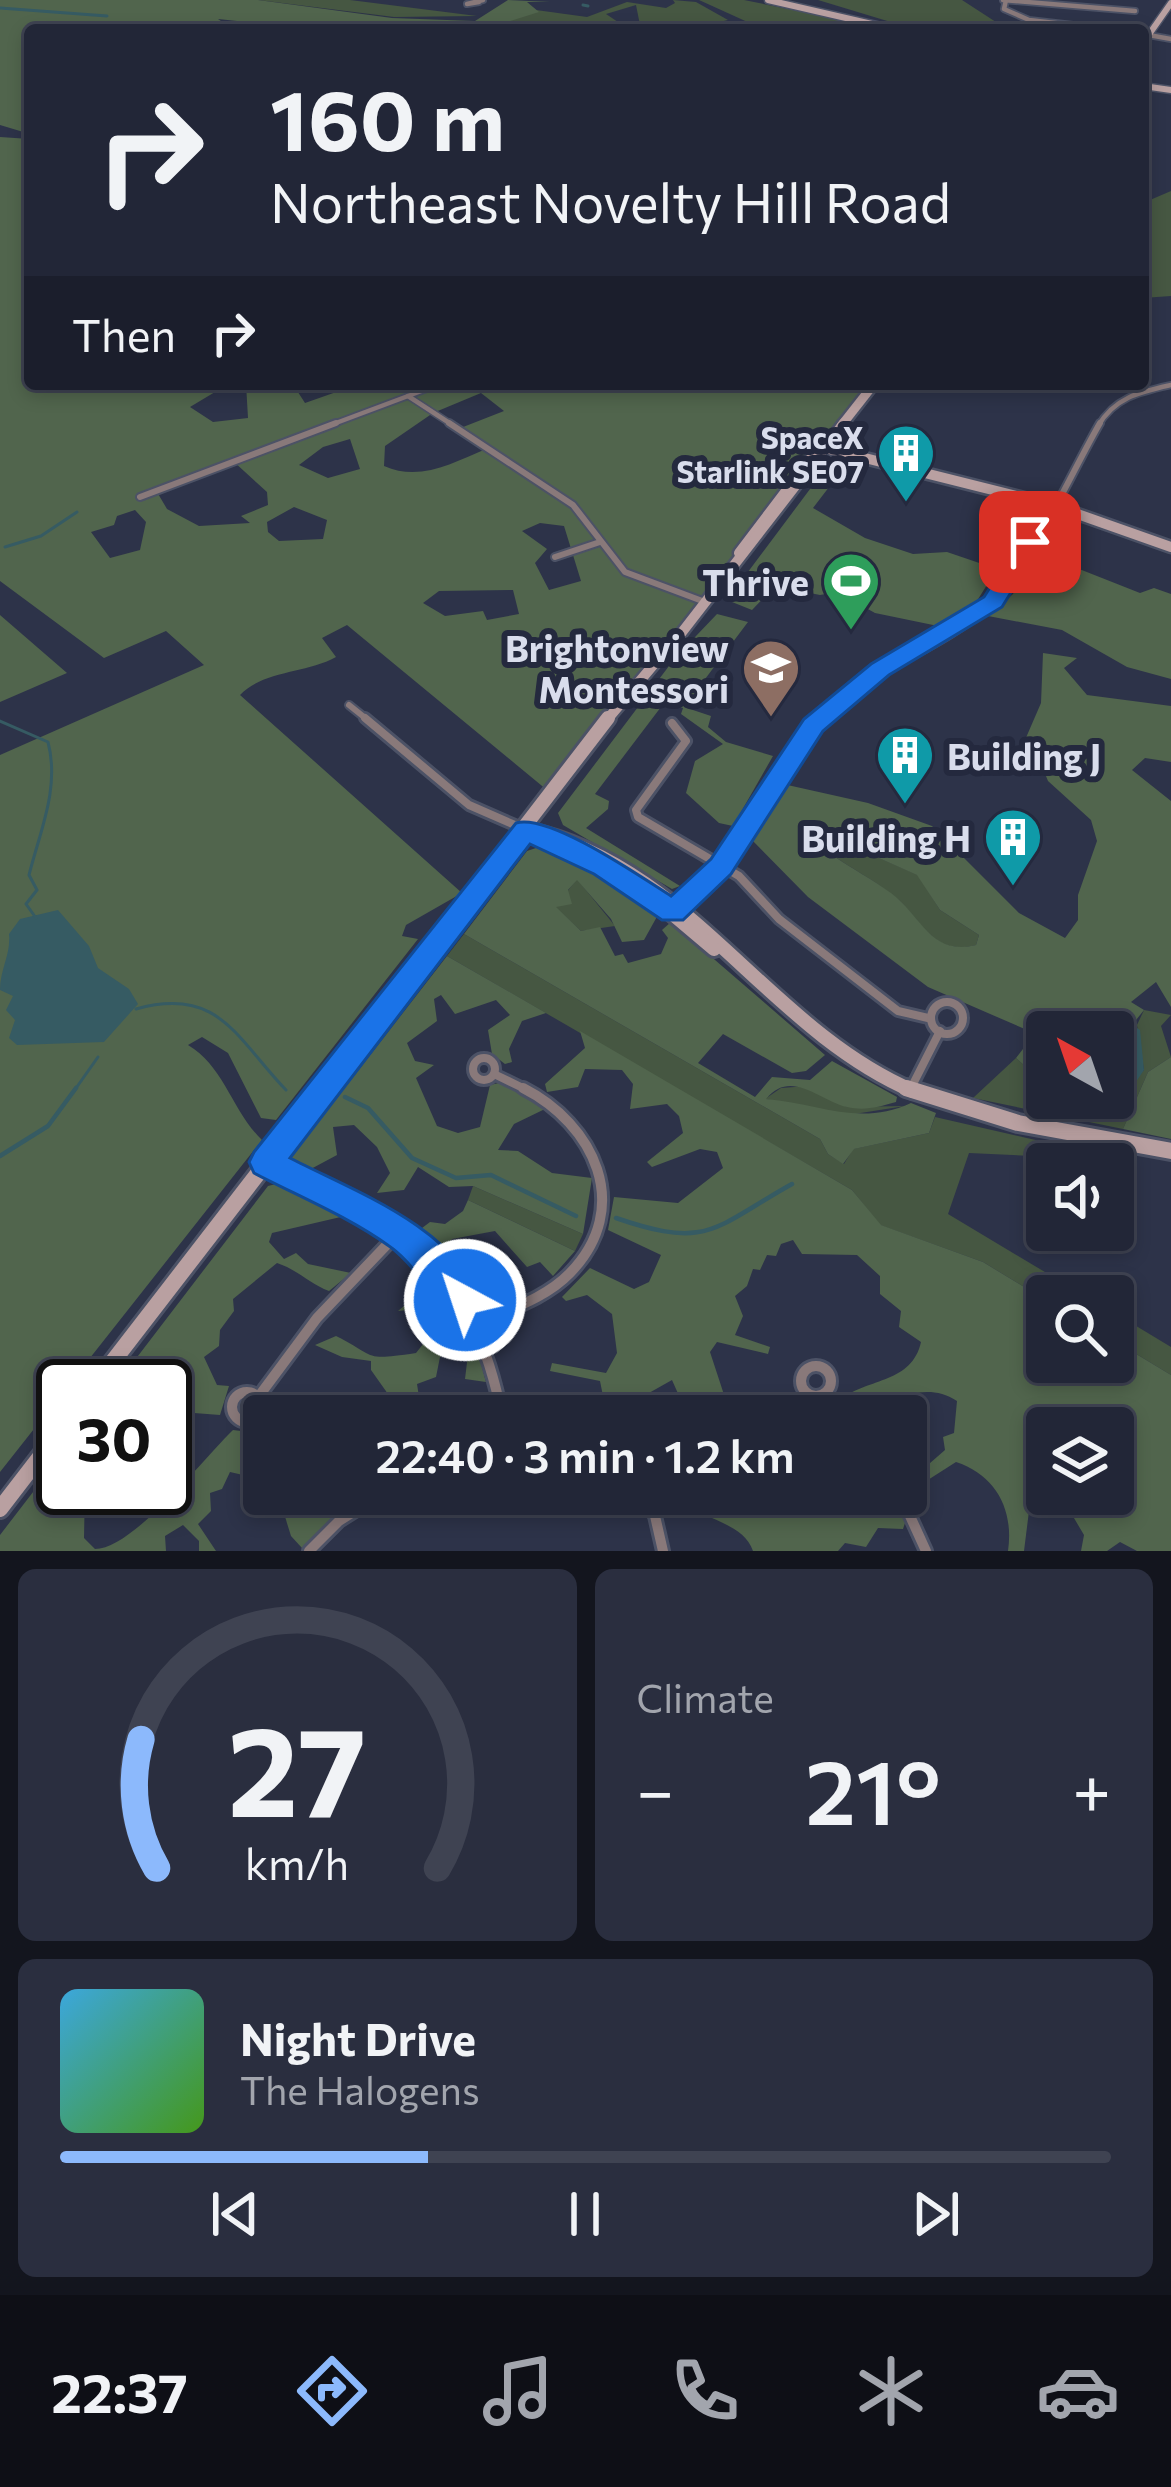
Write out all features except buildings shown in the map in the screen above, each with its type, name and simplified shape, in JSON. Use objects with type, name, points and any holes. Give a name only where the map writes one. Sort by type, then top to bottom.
[{"type":"main road","points":[[768,0],[876,24]]},
{"type":"main road","points":[[782,0],[879,24]]},
{"type":"main road","points":[[1149,29],[1170,2]]},
{"type":"main road","points":[[115,1359],[869,390]]},
{"type":"main road","points":[[827,446],[1052,505],[1171,547]]},
{"type":"main road","points":[[526,830],[572,841],[676,909],[835,1047],[910,1090],[982,1112],[1171,1151]]},
{"type":"main road","points":[[0,1509],[36,1462]]},
{"type":"street","points":[[1067,24],[1020,18],[1004,9],[1004,0],[1135,11]]},
{"type":"street","points":[[1099,24],[1101,10]]},
{"type":"street","points":[[140,497],[424,390]]},
{"type":"street","points":[[676,909],[721,867],[813,725],[880,669],[993,602],[1098,420],[1120,400],[1147,390]]},
{"type":"street","points":[[408,396],[573,505],[591,522],[599,542],[636,579],[705,602]]},
{"type":"street","points":[[555,557],[599,542]]},
{"type":"street","points":[[349,705],[470,805],[526,830]]},
{"type":"street","points":[[672,723],[686,741],[636,814],[721,867],[892,1006],[908,1016],[928,1018],[940,1031]]},
{"type":"street","points":[[928,1018],[940,1004],[962,1012],[961,1029],[940,1031]]},
{"type":"street","points":[[910,1090],[940,1031]]},
{"type":"street","points":[[479,1323],[570,1273],[590,1245],[601,1203],[598,1164],[572,1120],[494,1073]]},
{"type":"street","points":[[266,1162],[399,1232],[450,1279],[479,1323],[497,1395]]},
{"type":"street","points":[[261,1395],[317,1318],[399,1232]]},
{"type":"street","points":[[309,1551],[350,1515]]},
{"type":"street","points":[[654,1515],[663,1551]]},
{"type":"street","points":[[910,1515],[926,1551]]},
{"type":"shaded area","points":[[0,0],[258,0],[392,18],[475,21],[508,0],[550,2],[527,2],[539,12],[501,24],[273,24],[218,19],[225,24],[24,24],[24,132],[0,125]]},
{"type":"shaded area","points":[[258,0],[350,0],[477,16],[394,17]]},
{"type":"shaded area","points":[[673,0],[696,2],[728,20],[640,24],[636,5],[606,14],[621,24],[497,24],[536,10],[587,17],[627,2],[666,8]]},
{"type":"shaded area","points":[[699,0],[744,0],[862,24],[752,24]]},
{"type":"shaded area","points":[[818,0],[962,0],[999,24],[897,24]]},
{"type":"shaded area","points":[[0,137],[24,139],[24,390],[211,390],[215,392],[190,407],[213,422],[248,418],[246,390],[297,390],[305,403],[342,390],[869,390],[553,795],[347,625],[322,638],[336,657],[273,676],[240,695],[462,893],[406,925],[402,936],[418,939],[276,1120],[261,1118],[228,1053],[202,1037],[188,1045],[211,1065],[262,1140],[89,1359],[36,1359],[36,1426],[0,1472],[0,755],[204,665],[166,631],[104,658],[0,581]],"holes":[[[481,393],[504,411],[458,429],[486,449],[423,471],[384,466],[385,446],[433,413]],[[350,439],[360,469],[328,478],[299,465],[323,447]],[[233,461],[267,492],[268,505],[241,516],[250,523],[199,526],[167,509],[157,492]],[[294,507],[327,520],[323,539],[279,541],[268,532],[267,522]],[[135,510],[146,522],[140,550],[110,558],[91,532],[114,525],[117,516]],[[540,523],[564,526],[581,581],[549,590],[535,563],[547,549],[522,531]],[[513,590],[519,614],[487,620],[483,611],[445,616],[423,603],[439,591]]]},
{"type":"shaded area","points":[[1171,191],[1171,296],[1149,298],[1149,200]]},
{"type":"shaded area","points":[[831,461],[849,461],[813,508],[865,538],[913,554],[947,552],[997,569],[975,604],[938,626],[875,613],[837,592],[820,595],[775,586],[752,610],[727,600]]},
{"type":"shaded area","points":[[1031,561],[1061,569],[1064,563],[1140,593],[1154,588],[1171,594],[1171,679],[1127,667],[1062,630],[988,616],[1013,594]]},
{"type":"shaded area","points":[[717,614],[748,622],[684,707],[711,716],[708,727],[726,742],[773,756],[733,826],[719,823],[686,793],[695,761],[723,744],[681,714],[683,708],[664,703],[595,794],[609,801],[608,809],[586,828],[680,886],[672,889],[563,825],[558,813],[675,658]]},
{"type":"shaded area","points":[[0,615],[67,673],[0,702]]},
{"type":"shaded area","points":[[1043,653],[1077,658],[1064,668],[1087,695],[1171,706],[1171,762],[1145,758],[1132,770],[1171,801],[1171,1007],[1156,982],[1131,1002],[1144,1010],[1134,1023],[1134,1011],[1026,1011],[1026,1030],[928,987],[808,897],[751,839],[783,784],[868,803],[932,826],[1019,913],[1065,938],[1078,920],[1078,895],[1097,841],[1091,820],[1048,781],[1033,744],[1025,740],[1041,703]],"holes":[[[845,843],[917,875],[940,910],[979,935],[976,945],[960,947],[937,939],[891,893],[832,855],[834,844]]]},
{"type":"shaded area","points":[[845,843],[918,875],[940,910],[979,935],[976,945],[960,947],[937,940],[890,893],[832,855],[834,844]]},
{"type":"shaded area","points":[[539,847],[605,876],[659,913],[644,940],[622,942],[611,919],[577,880],[568,890],[572,904],[556,907],[581,931],[600,927],[615,956],[623,954],[628,963],[661,954],[668,938],[662,930],[671,922],[825,1055],[806,1071],[792,1073],[723,1034],[698,1063],[755,1097],[772,1077],[810,1080],[832,1061],[897,1097],[896,1102],[854,1108],[795,1086],[776,1090],[766,1099],[856,1113],[911,1103],[936,1113],[929,1133],[854,1149],[843,1164],[828,1154],[820,1139],[464,934],[527,851]]},
{"type":"shaded area","points":[[577,879],[615,926],[581,931],[555,907]]},
{"type":"shaded area","points":[[58,910],[89,946],[98,968],[129,989],[138,1004],[104,1042],[17,1045],[9,1038],[15,1020],[6,1010],[13,996],[0,990],[9,934],[20,919]]},
{"type":"shaded area","points":[[464,934],[820,1139],[828,1154],[844,1164],[853,1149],[929,1133],[935,1117],[1049,1143],[1026,1143],[1026,1156],[969,1153],[948,1214],[1050,1275],[1026,1275],[1026,1288],[983,1262],[880,1225],[852,1190],[447,956]]},
{"type":"shaded area","points":[[447,956],[546,1013],[522,1021],[509,1049],[512,1062],[505,1064],[492,1054],[488,1030],[510,1015],[496,1000],[455,1014],[441,995],[434,999],[437,1021],[407,1043],[415,1061],[434,1065],[416,1078],[437,1126],[458,1133],[480,1127],[490,1085],[503,1082],[547,1108],[514,1124],[498,1150],[518,1151],[552,1173],[592,1178],[583,1234],[473,1186],[449,1187],[418,1167],[404,1190],[377,1193],[390,1173],[377,1147],[354,1125],[333,1127],[337,1155],[309,1170],[288,1161]]},
{"type":"shaded area","points":[[1144,1010],[1171,1015],[1161,1026],[1171,1057],[1148,1072],[1134,1104],[1134,1081],[1144,1070],[1137,1025]]},
{"type":"shaded area","points":[[1134,1026],[1140,1030],[1144,1070],[1134,1085]]},
{"type":"shaded area","points":[[580,1031],[852,1190],[881,1225],[983,1262],[1026,1288],[1026,1383],[1134,1383],[1134,1353],[1171,1375],[1171,1551],[1137,1551],[1120,1542],[1107,1551],[1081,1551],[1084,1535],[1072,1515],[1134,1515],[1134,1407],[1026,1407],[1028,1515],[1024,1551],[1008,1551],[1005,1508],[982,1476],[956,1462],[927,1481],[927,1466],[945,1450],[943,1437],[954,1433],[957,1401],[937,1393],[847,1395],[899,1373],[921,1342],[899,1327],[901,1311],[880,1294],[880,1276],[857,1255],[802,1254],[793,1240],[781,1244],[776,1256],[767,1255],[760,1270],[753,1269],[747,1286],[735,1296],[743,1316],[735,1335],[770,1347],[768,1354],[717,1342],[710,1352],[724,1395],[679,1395],[672,1380],[645,1395],[603,1395],[600,1381],[550,1371],[552,1363],[606,1373],[617,1353],[612,1314],[587,1295],[566,1301],[562,1297],[590,1268],[634,1289],[649,1282],[661,1255],[608,1230],[614,1197],[678,1203],[723,1168],[717,1152],[700,1149],[652,1167],[647,1162],[683,1133],[679,1116],[667,1104],[630,1109],[633,1084],[622,1070],[585,1069],[578,1087],[547,1092],[545,1084],[585,1048]]},
{"type":"shaded area","points":[[1026,1045],[1026,1067],[1016,1058]]},
{"type":"shaded area","points":[[1171,1057],[1171,1139],[1123,1129],[1127,1119],[1134,1119],[1134,1104],[1148,1072]]},
{"type":"shaded area","points":[[1016,1058],[1026,1067],[1026,1109],[973,1098]]},
{"type":"shaded area","points":[[808,1086],[847,1107],[905,1106],[848,1115],[765,1099],[781,1088]]},
{"type":"shaded area","points":[[1075,1119],[1127,1119],[1123,1129]]},
{"type":"shaded area","points":[[288,1181],[348,1211],[345,1216],[272,1233],[269,1242],[284,1259],[296,1253],[308,1264],[351,1273],[329,1291],[277,1263],[233,1299],[234,1311],[220,1330],[219,1346],[204,1357],[217,1385],[229,1386],[220,1415],[194,1413],[192,1359],[136,1359],[268,1186]]},
{"type":"shaded area","points":[[473,1186],[583,1234],[575,1251],[468,1200]]},
{"type":"shaded area","points":[[468,1200],[575,1251],[553,1276],[540,1262],[527,1267],[495,1231],[452,1239],[440,1253],[414,1234],[430,1222],[445,1224],[463,1211]]},
{"type":"shaded area","points":[[431,1272],[472,1330],[486,1382],[465,1379],[469,1346],[460,1343],[440,1357],[436,1377],[417,1384],[419,1395],[388,1395],[371,1370],[371,1361],[342,1357],[315,1345],[336,1336],[378,1357],[399,1355],[416,1353],[427,1339],[456,1330],[441,1311],[398,1311],[417,1295],[420,1276]]},
{"type":"shaded area","points":[[1134,1325],[1171,1347],[1171,1375],[1134,1353]]},
{"type":"shaded area","points":[[233,1430],[243,1431],[243,1475],[230,1472],[222,1489],[210,1493],[211,1511],[198,1524],[216,1551],[199,1551],[199,1541],[183,1525],[165,1536],[166,1551],[0,1551],[0,1535],[36,1488],[36,1515],[84,1515],[84,1538],[95,1549],[111,1545],[151,1515],[192,1515],[192,1473]]},
{"type":"shaded area","points":[[284,1515],[340,1515],[302,1548],[291,1536]]},
{"type":"shaded area","points":[[707,1515],[907,1517],[903,1529],[878,1528],[866,1547],[845,1543],[838,1551],[753,1551],[732,1527]]},
{"type":"waterway","points":[[583,5],[588,6]]},
{"type":"waterway","points":[[0,8],[107,16]]},
{"type":"waterway","points":[[5,547],[41,536],[77,512]]},
{"type":"waterway","points":[[0,721],[48,742],[50,793],[29,875],[37,890],[26,904],[36,918]]},
{"type":"waterway","points":[[136,1009],[164,1004],[207,1011],[238,1035],[286,1090]]},
{"type":"waterway","points":[[74,1091],[98,1057]]},
{"type":"waterway","points":[[0,1156],[48,1126],[76,1088]]},
{"type":"waterway","points":[[345,1097],[368,1108],[412,1158],[456,1178],[491,1175],[576,1216]]},
{"type":"waterway","points":[[616,1218],[672,1232],[709,1230],[792,1184]]},
{"type":"place","name":"SpaceX Starlink SE07","points":[[906,504]]},
{"type":"place","name":"Thrive","points":[[851,632]]},
{"type":"place","name":"Brightonview Montessori","points":[[771,719]]},
{"type":"place","name":"Building J","points":[[905,806]]},
{"type":"place","name":"Building H","points":[[1013,888]]},
{"type":"route","points":[[465,1300],[424,1252],[399,1232],[266,1162],[526,830],[604,867],[672,912],[721,867],[786,759],[813,725],[880,669],[979,614],[1002,593],[1030,542]]}]
